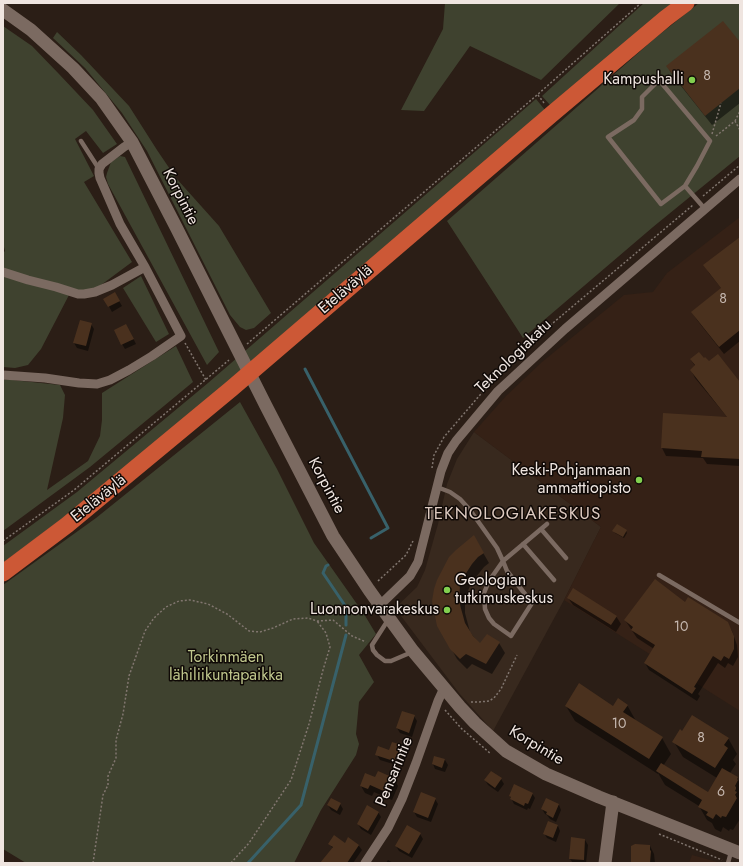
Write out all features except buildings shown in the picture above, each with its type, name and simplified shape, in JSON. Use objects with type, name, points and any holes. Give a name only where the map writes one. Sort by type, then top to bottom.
[{"type":"highway","name":"Eteläväylä","points":[[3,573],[67,525],[138,467],[559,108],[686,3]]},
{"type":"street","name":"Korpintie","points":[[3,10],[31,30],[73,68],[101,98],[132,142],[333,536],[380,606],[414,651],[460,707],[506,751],[546,774],[613,802],[732,857]]},
{"type":"street","points":[[3,375],[97,384],[110,380],[129,370],[181,336],[145,267],[120,224],[100,178],[99,169],[102,164],[132,142]]},
{"type":"street","name":"Teknologiakatu","points":[[380,606],[410,576],[418,562],[443,463],[456,441],[498,392],[565,328],[740,179]]},
{"type":"street","points":[[3,272],[78,294],[84,294],[95,292],[112,285],[145,267]]},
{"type":"street","name":"Pensarintie","points":[[365,863],[388,828],[402,798],[444,688]]},
{"type":"street","points":[[606,863],[613,802]]},
{"type":"lane","points":[[659,80],[710,141],[685,186],[661,204],[608,137],[634,120],[642,109],[642,97],[659,80]]},
{"type":"lane","points":[[81,142],[99,169]]},
{"type":"lane","points":[[685,186],[705,209]]},
{"type":"lane","points":[[437,487],[450,492],[460,499],[470,510],[497,548],[503,560],[507,571],[532,603],[512,636],[494,624],[486,613],[484,593],[495,571],[503,560],[547,524]]},
{"type":"lane","points":[[541,529],[566,558]]},
{"type":"lane","points":[[523,544],[554,580]]},
{"type":"lane","points":[[659,575],[740,623]]},
{"type":"lane","points":[[389,618],[372,645],[373,650],[385,661],[391,661],[414,651]]},
{"type":"path","points":[[248,344],[537,95],[641,3]]},
{"type":"path","points":[[710,141],[721,103]]},
{"type":"path","points":[[710,141],[735,121],[740,111]]},
{"type":"path","points":[[735,121],[740,130]]},
{"type":"path","points":[[181,336],[206,380]]},
{"type":"path","points":[[3,541],[74,490],[230,360]]},
{"type":"path","points":[[94,863],[103,795],[108,785],[108,776],[116,758],[116,740],[130,676],[145,631],[154,618],[166,607],[190,600],[208,604],[221,610],[249,631],[260,632],[293,619],[308,618],[317,621],[333,620],[352,636],[372,645]]},
{"type":"path","points":[[231,863],[249,843],[291,780],[309,724],[330,647],[326,633],[317,621]]},
{"type":"path","points":[[460,707],[468,702],[489,701],[494,698],[501,689],[517,655]]},
{"type":"path","points":[[438,701],[462,729],[495,758]]},
{"type":"path","points":[[657,833],[732,857]]},
{"type":"shaded area","name":"Keski-Pohjanmaan ammattiopisto","points":[[740,217],[740,711],[564,600],[601,527],[474,432],[506,396],[542,362],[624,295],[653,292],[667,273]]},
{"type":"shaded area","points":[[474,432],[601,527],[564,600],[493,731],[459,693],[395,608],[417,587],[425,570],[447,484],[457,459]]},
{"type":"shaded area","points":[[692,855],[721,863],[689,863]]},
{"type":"green space","points":[[445,3],[620,3],[541,80],[470,46],[424,111],[401,110],[443,29]]},
{"type":"green space","points":[[644,3],[675,3],[550,105],[542,96]]},
{"type":"green space","points":[[699,3],[740,3],[740,156],[653,227],[523,338],[447,221],[654,39]]},
{"type":"green space","points":[[3,26],[32,46],[93,110],[117,144],[103,153],[86,131],[75,139],[94,176],[84,182],[132,262],[97,288],[69,295],[41,349],[28,365],[15,368],[3,367],[3,253],[5,251],[3,243]]},
{"type":"green space","points":[[57,32],[129,106],[176,178],[219,226],[271,313],[254,328],[246,330],[240,327],[230,315],[147,151],[122,113],[85,68],[53,38]]},
{"type":"green space","points":[[536,99],[545,110],[87,500],[3,563],[3,546],[77,492],[208,383]]},
{"type":"green space","points":[[120,156],[125,157],[219,352],[207,365],[108,184],[106,177],[111,162]]},
{"type":"green space","points":[[141,276],[169,334],[156,342],[123,288]]},
{"type":"green space","points":[[176,346],[193,382],[90,467],[3,531],[3,379],[60,385],[65,395],[63,418],[47,490],[88,461],[100,436],[102,420],[102,393]]},
{"type":"green space","name":"Torkinmäen lähiliikuntapaikka","points":[[240,402],[277,469],[314,543],[364,614],[376,634],[359,655],[374,682],[359,702],[356,734],[359,744],[356,755],[321,810],[294,863],[26,863],[3,849],[3,585],[96,518]]},
{"type":"waterway","points":[[305,369],[388,528],[371,538]]},
{"type":"waterway","points":[[328,565],[323,573],[346,607],[346,625]]},
{"type":"waterway","points":[[248,863],[301,805],[346,635]]},
{"type":"place","name":"Kampushalli","points":[[692,80]]},
{"type":"place","name":"Keski-Pohjanmaan ammattiopisto","points":[[639,480]]},
{"type":"place","name":"Geologian tutkimuskeskus","points":[[447,590]]},
{"type":"place","name":"Luonnonvarakeskus","points":[[447,610]]},
{"type":"district","name":"TEKNOLOGIAKESKUS","points":[[513,515]]}]
